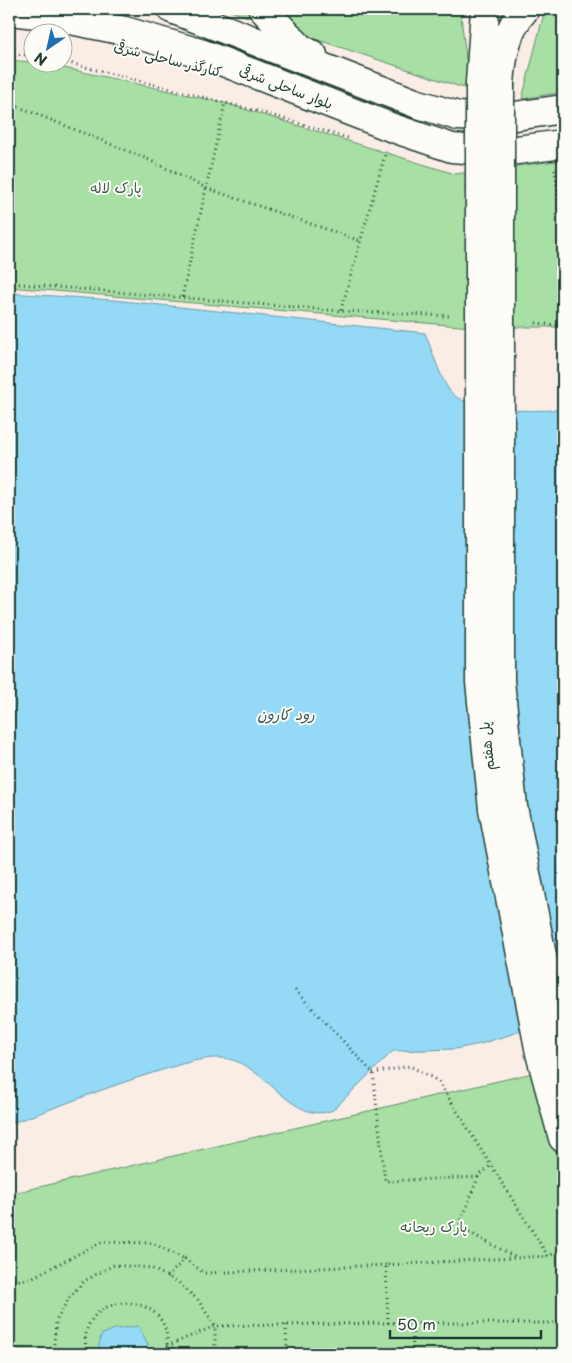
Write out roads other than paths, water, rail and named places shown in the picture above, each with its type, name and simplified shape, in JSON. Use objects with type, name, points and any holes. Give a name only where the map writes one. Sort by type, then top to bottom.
[{"type":"main road","points":[[172,9],[415,103],[458,116],[502,118],[563,110]]},
{"type":"main road","points":[[263,9],[300,48],[365,83]]},
{"type":"main road","points":[[473,9],[490,84],[490,348]]},
{"type":"main road","points":[[481,49],[485,9]]},
{"type":"main road","points":[[490,84],[516,18],[525,9]]},
{"type":"main road","name":"بلوار ساحلی شرقی","points":[[9,12],[46,16],[125,32],[203,54],[302,93],[386,142],[501,152],[558,144]]},
{"type":"main road","points":[[9,28],[22,29]]},
{"type":"main road","name":"کنارگذر ساحلی شرقی","points":[[72,37],[114,44],[302,93]]},
{"type":"main road","name":"پل هفتم","points":[[490,348],[500,681],[513,807],[563,1063]]},
{"type":"main road","name":"پل هفتم","points":[[490,348],[480,682],[491,790],[540,1053],[563,1138]]},
{"type":"water","name":"رود کارون","points":[[9,293],[113,300],[425,333],[445,384],[457,398],[485,407],[502,409],[537,411],[563,409],[563,1018],[480,1044],[455,1049],[393,1051],[333,1110],[318,1113],[304,1109],[291,1102],[251,1070],[237,1062],[214,1058],[190,1062],[140,1077],[9,1124]]},
{"type":"water","points":[[138,1326],[148,1344],[144,1354],[100,1354],[98,1351],[101,1335],[115,1329]]},
{"type":"park label","name":"پارک لاله","points":[[116,188]]},
{"type":"park label","name":"پارک ریحانه","points":[[434,1227]]}]
